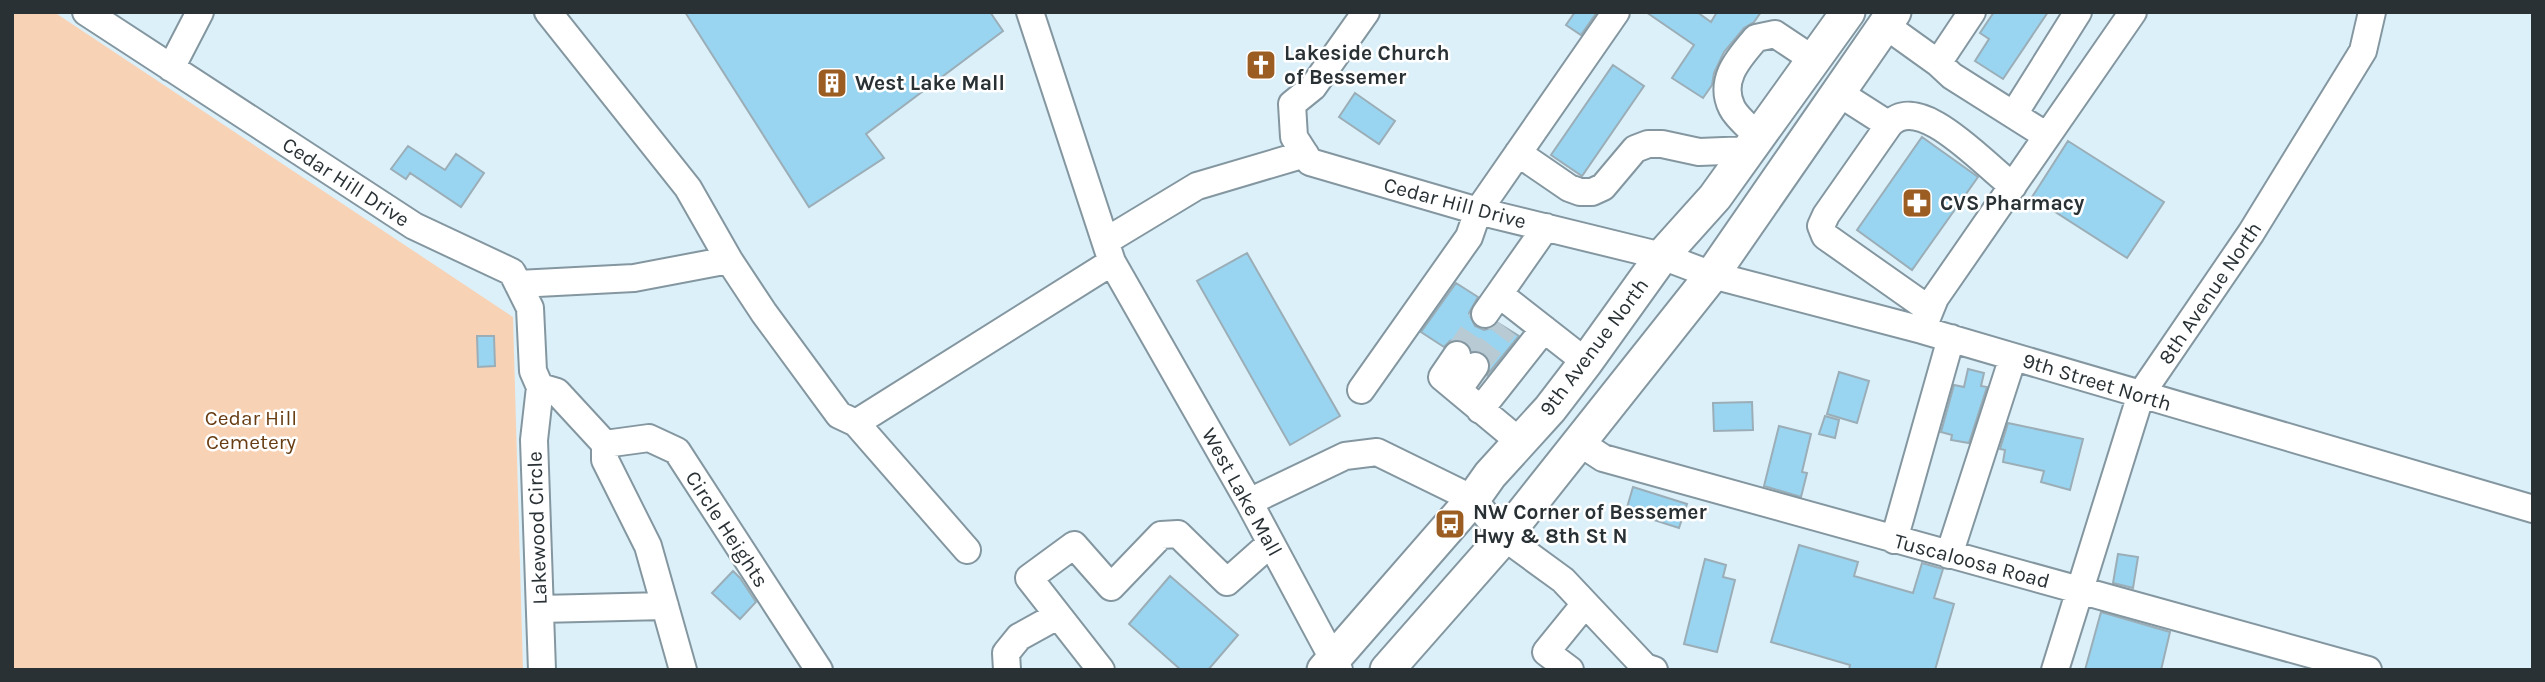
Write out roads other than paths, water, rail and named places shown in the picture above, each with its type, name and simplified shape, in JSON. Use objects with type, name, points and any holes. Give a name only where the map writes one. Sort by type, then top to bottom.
[{"type":"main road","name":"9th Avenue North","points":[[1332,666],[1587,362],[1662,256],[1715,197],[1845,14]]},
{"type":"main road","points":[[1387,670],[1504,537],[1712,275],[1884,27]]},
{"type":"street","name":"Cedar Hill Drive","points":[[86,12],[414,226],[512,272],[530,308],[533,371],[540,387]]},
{"type":"street","points":[[171,68],[200,12]]},
{"type":"street","points":[[548,12],[688,188],[729,260],[764,313],[839,415],[856,423],[967,551]]},
{"type":"street","name":"West Lake Mall","points":[[1030,12],[1109,252],[1249,502],[1332,666]]},
{"type":"street","points":[[856,423],[1109,252],[1197,186],[1305,154],[1294,137],[1292,104],[1314,87],[1366,12]]},
{"type":"street","points":[[1361,390],[1469,237],[1478,211],[1616,12]]},
{"type":"street","points":[[1938,63],[1972,12]]},
{"type":"street","points":[[2014,114],[2078,12]]},
{"type":"street","points":[[2013,186],[1976,153],[1928,120],[1916,115],[1902,116],[1889,125],[1821,226],[1825,236],[1926,320],[1935,298],[2013,186],[2133,12]]},
{"type":"street","name":"8th Avenue North","points":[[2055,670],[2141,394],[2251,233],[2363,51],[2372,12]]},
{"type":"street","points":[[1845,14],[1884,27],[1938,63],[1952,76],[2047,136]]},
{"type":"street","points":[[1518,153],[1569,188],[1592,192],[1603,187],[1635,149],[1648,144],[1662,144],[1699,152],[1754,143],[1732,108],[1727,88],[1733,65],[1770,23],[1814,60]]},
{"type":"street","points":[[1839,93],[1889,125]]},
{"type":"street","name":"Cedar Hill Drive","points":[[1305,154],[1310,162],[1478,211],[1662,256]]},
{"type":"street","points":[[1546,227],[1502,312],[1544,329],[1587,362]]},
{"type":"street","name":"9th Street North","points":[[1662,256],[1712,275],[1926,320],[1951,338],[2533,509]]},
{"type":"street","points":[[518,284],[634,278],[729,260]]},
{"type":"street","points":[[1480,410],[1544,329]]},
{"type":"street","points":[[1894,540],[1951,338]]},
{"type":"street","points":[[1949,555],[2013,356]]},
{"type":"street","points":[[1466,361],[1441,377],[1520,442]]},
{"type":"street","points":[[540,387],[557,392],[605,444],[605,460],[648,546],[683,670]]},
{"type":"street","name":"Lakewood Circle","points":[[540,387],[534,440],[542,670]]},
{"type":"street","name":"Circle Heights","points":[[605,444],[649,439],[677,451],[819,670]]},
{"type":"street","name":"Tuscaloosa Road","points":[[1580,443],[1603,458],[2368,670]]},
{"type":"street","points":[[1249,502],[1345,456],[1377,452],[1473,499],[1504,537],[1563,580],[1647,669]]},
{"type":"street","points":[[1101,670],[1029,578],[1074,545],[1111,587],[1161,535],[1178,534],[1227,582],[1271,543]]},
{"type":"street","points":[[1570,670],[1538,661],[1585,604]]},
{"type":"street","points":[[540,609],[666,606]]},
{"type":"street","points":[[1007,670],[1006,653],[1019,636],[1057,616]]},
{"type":"tunnel","points":[[1457,355],[1485,314]]},
{"type":"tunnel","points":[[1475,366],[1505,327]]},
{"type":"place","name":"Lakeside Church of Bessemer","points":[[1261,65]]},
{"type":"place","name":"West Lake Mall","points":[[832,83]]},
{"type":"place","name":"CVS Pharmacy","points":[[1917,203]]},
{"type":"place","name":"NW Corner of Bessemer Hwy & 8th St N","points":[[1450,524]]},
{"type":"park label","name":"Cedar Hill Cemetery","points":[[251,430]]}]
